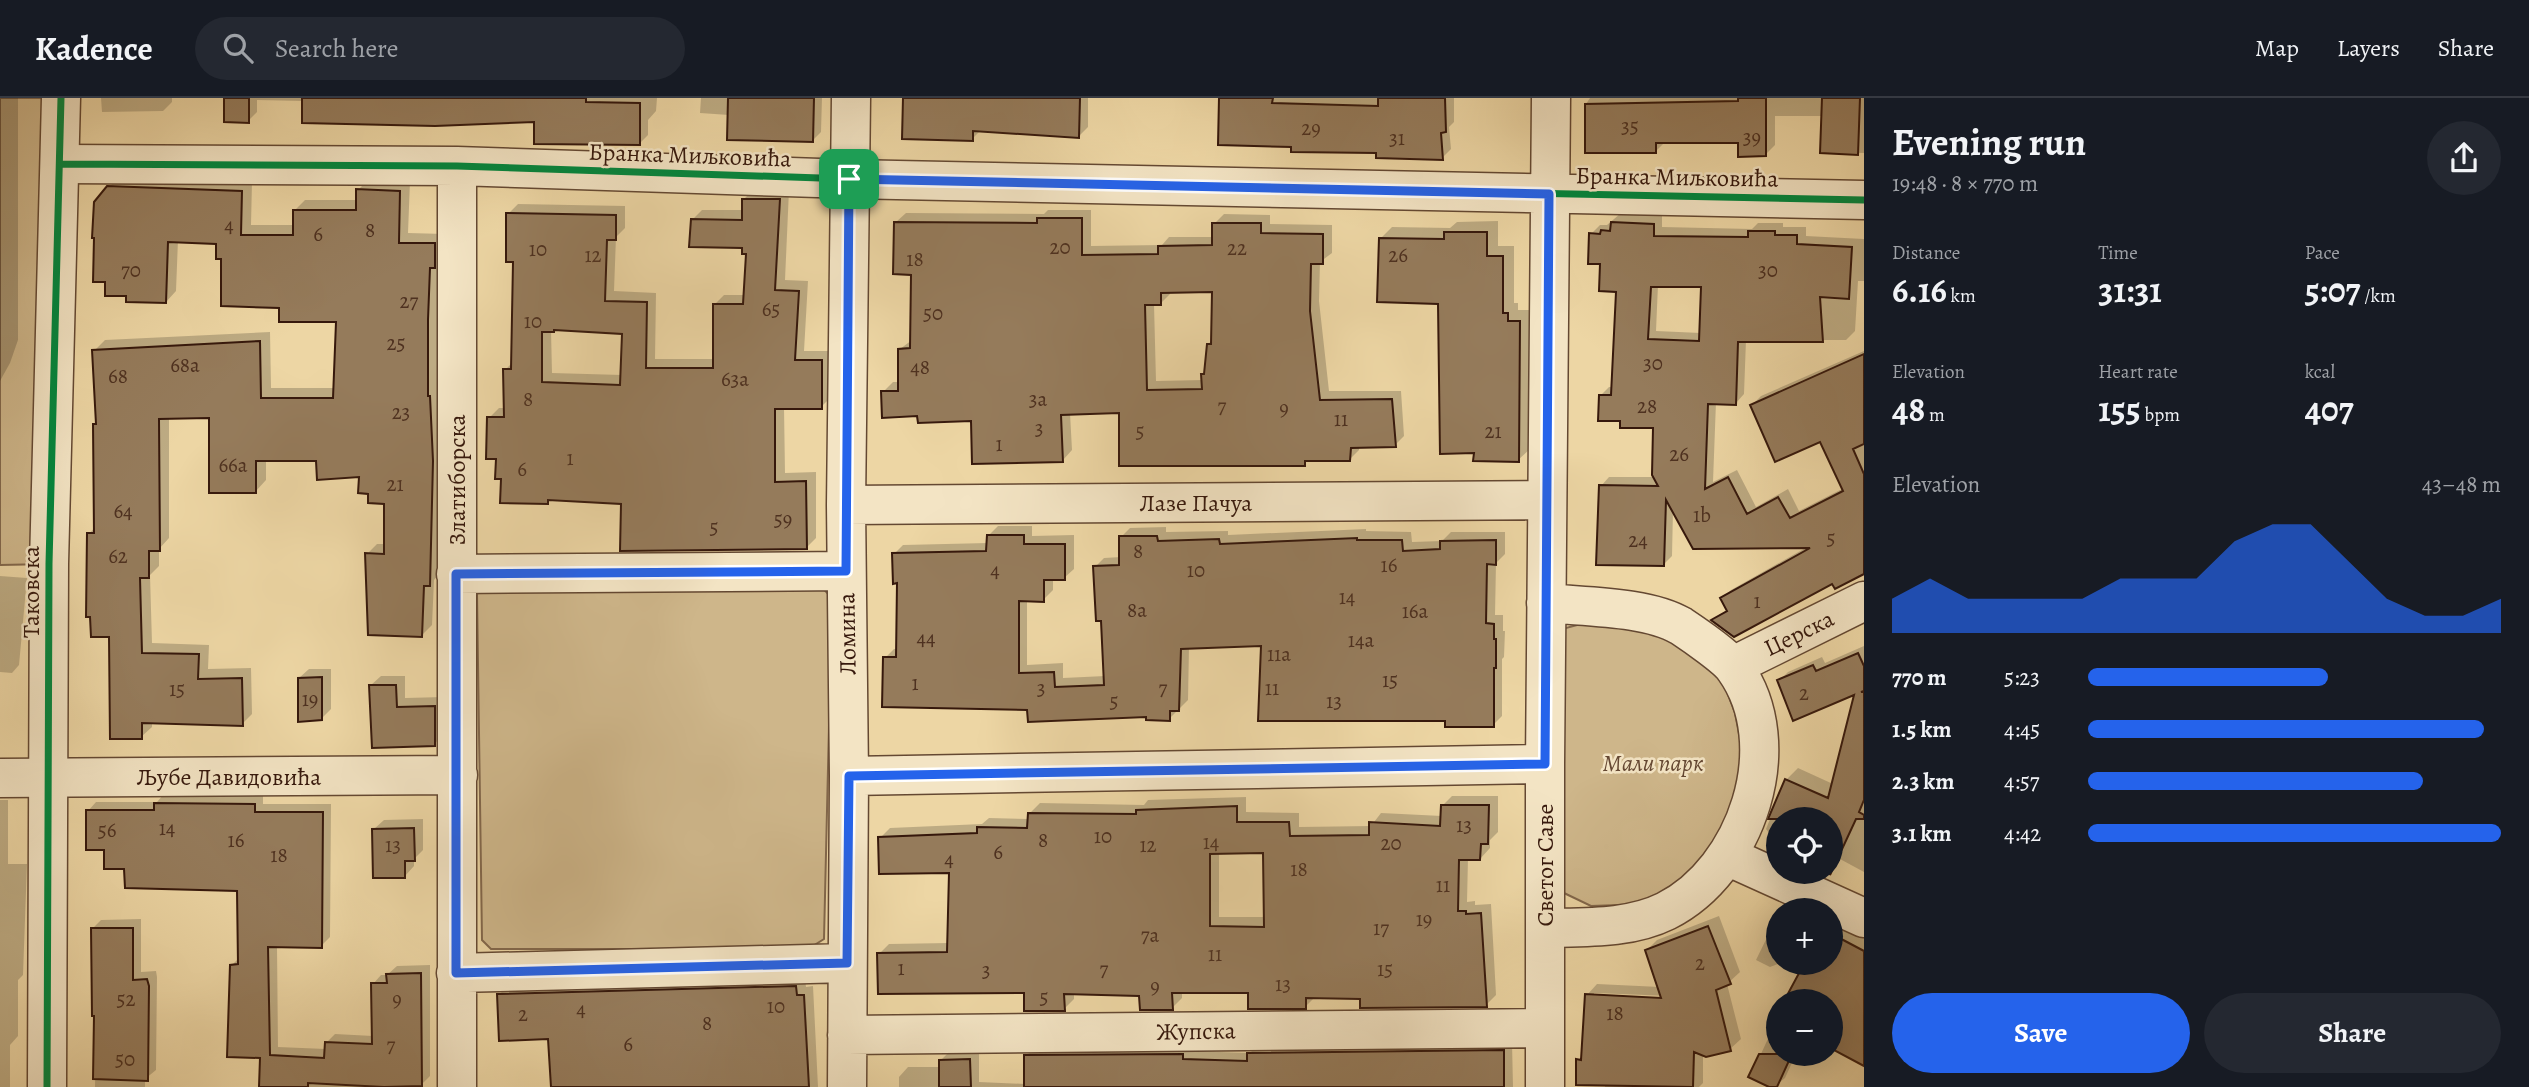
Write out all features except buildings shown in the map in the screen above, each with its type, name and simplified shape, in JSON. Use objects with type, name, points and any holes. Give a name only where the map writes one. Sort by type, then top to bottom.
[{"type":"street","name":"Таковска","points":[[47,1087],[49,564],[61,98]]},
{"type":"street","name":"Ломина","points":[[847,1087],[849,776],[846,505],[851,98]]},
{"type":"street","name":"Светог Саве","points":[[1545,1087],[1546,500],[1551,98]]},
{"type":"street","name":"Бранка Миљковића","points":[[61,164],[457,166],[849,179],[1864,200]]},
{"type":"street","name":"Златиборска","points":[[457,166],[457,1087]]},
{"type":"street","name":"Лазе Пачуа","points":[[846,505],[1546,500]]},
{"type":"street","points":[[456,574],[846,571]]},
{"type":"street","name":"Церска","points":[[1734,666],[1864,601]]},
{"type":"street","points":[[1546,603],[1644,613],[1679,625],[1734,666],[1752,699],[1760,747],[1757,776],[1746,816],[1727,856],[1694,891],[1653,916],[1616,925],[1546,928]]},
{"type":"street","points":[[849,776],[1545,764]]},
{"type":"street","name":"Љубе Давидовића","points":[[0,778],[458,775]]},
{"type":"street","points":[[1727,856],[1864,919]]},
{"type":"street","points":[[456,973],[847,963]]},
{"type":"street","name":"Жупска","points":[[847,1035],[1545,1028]]},
{"type":"green space","points":[[0,98],[61,98],[49,564],[0,565]]},
{"type":"green space","points":[[816,581],[832,598],[824,939],[808,949],[491,949],[482,940],[477,594],[491,585]]},
{"type":"green space","name":"Мали парк","points":[[1596,620],[1673,639],[1717,666],[1735,713],[1744,760],[1737,801],[1696,872],[1648,904],[1591,906],[1564,893],[1562,629]]},
{"type":"cycle path","points":[[47,1087],[49,564],[61,98]]},
{"type":"cycle path","points":[[61,164],[457,166],[849,179],[1864,200]]},
{"type":"route","points":[[849,179],[1549,194],[1545,764],[849,776],[847,963],[456,973],[456,574],[846,571],[849,179]]}]
